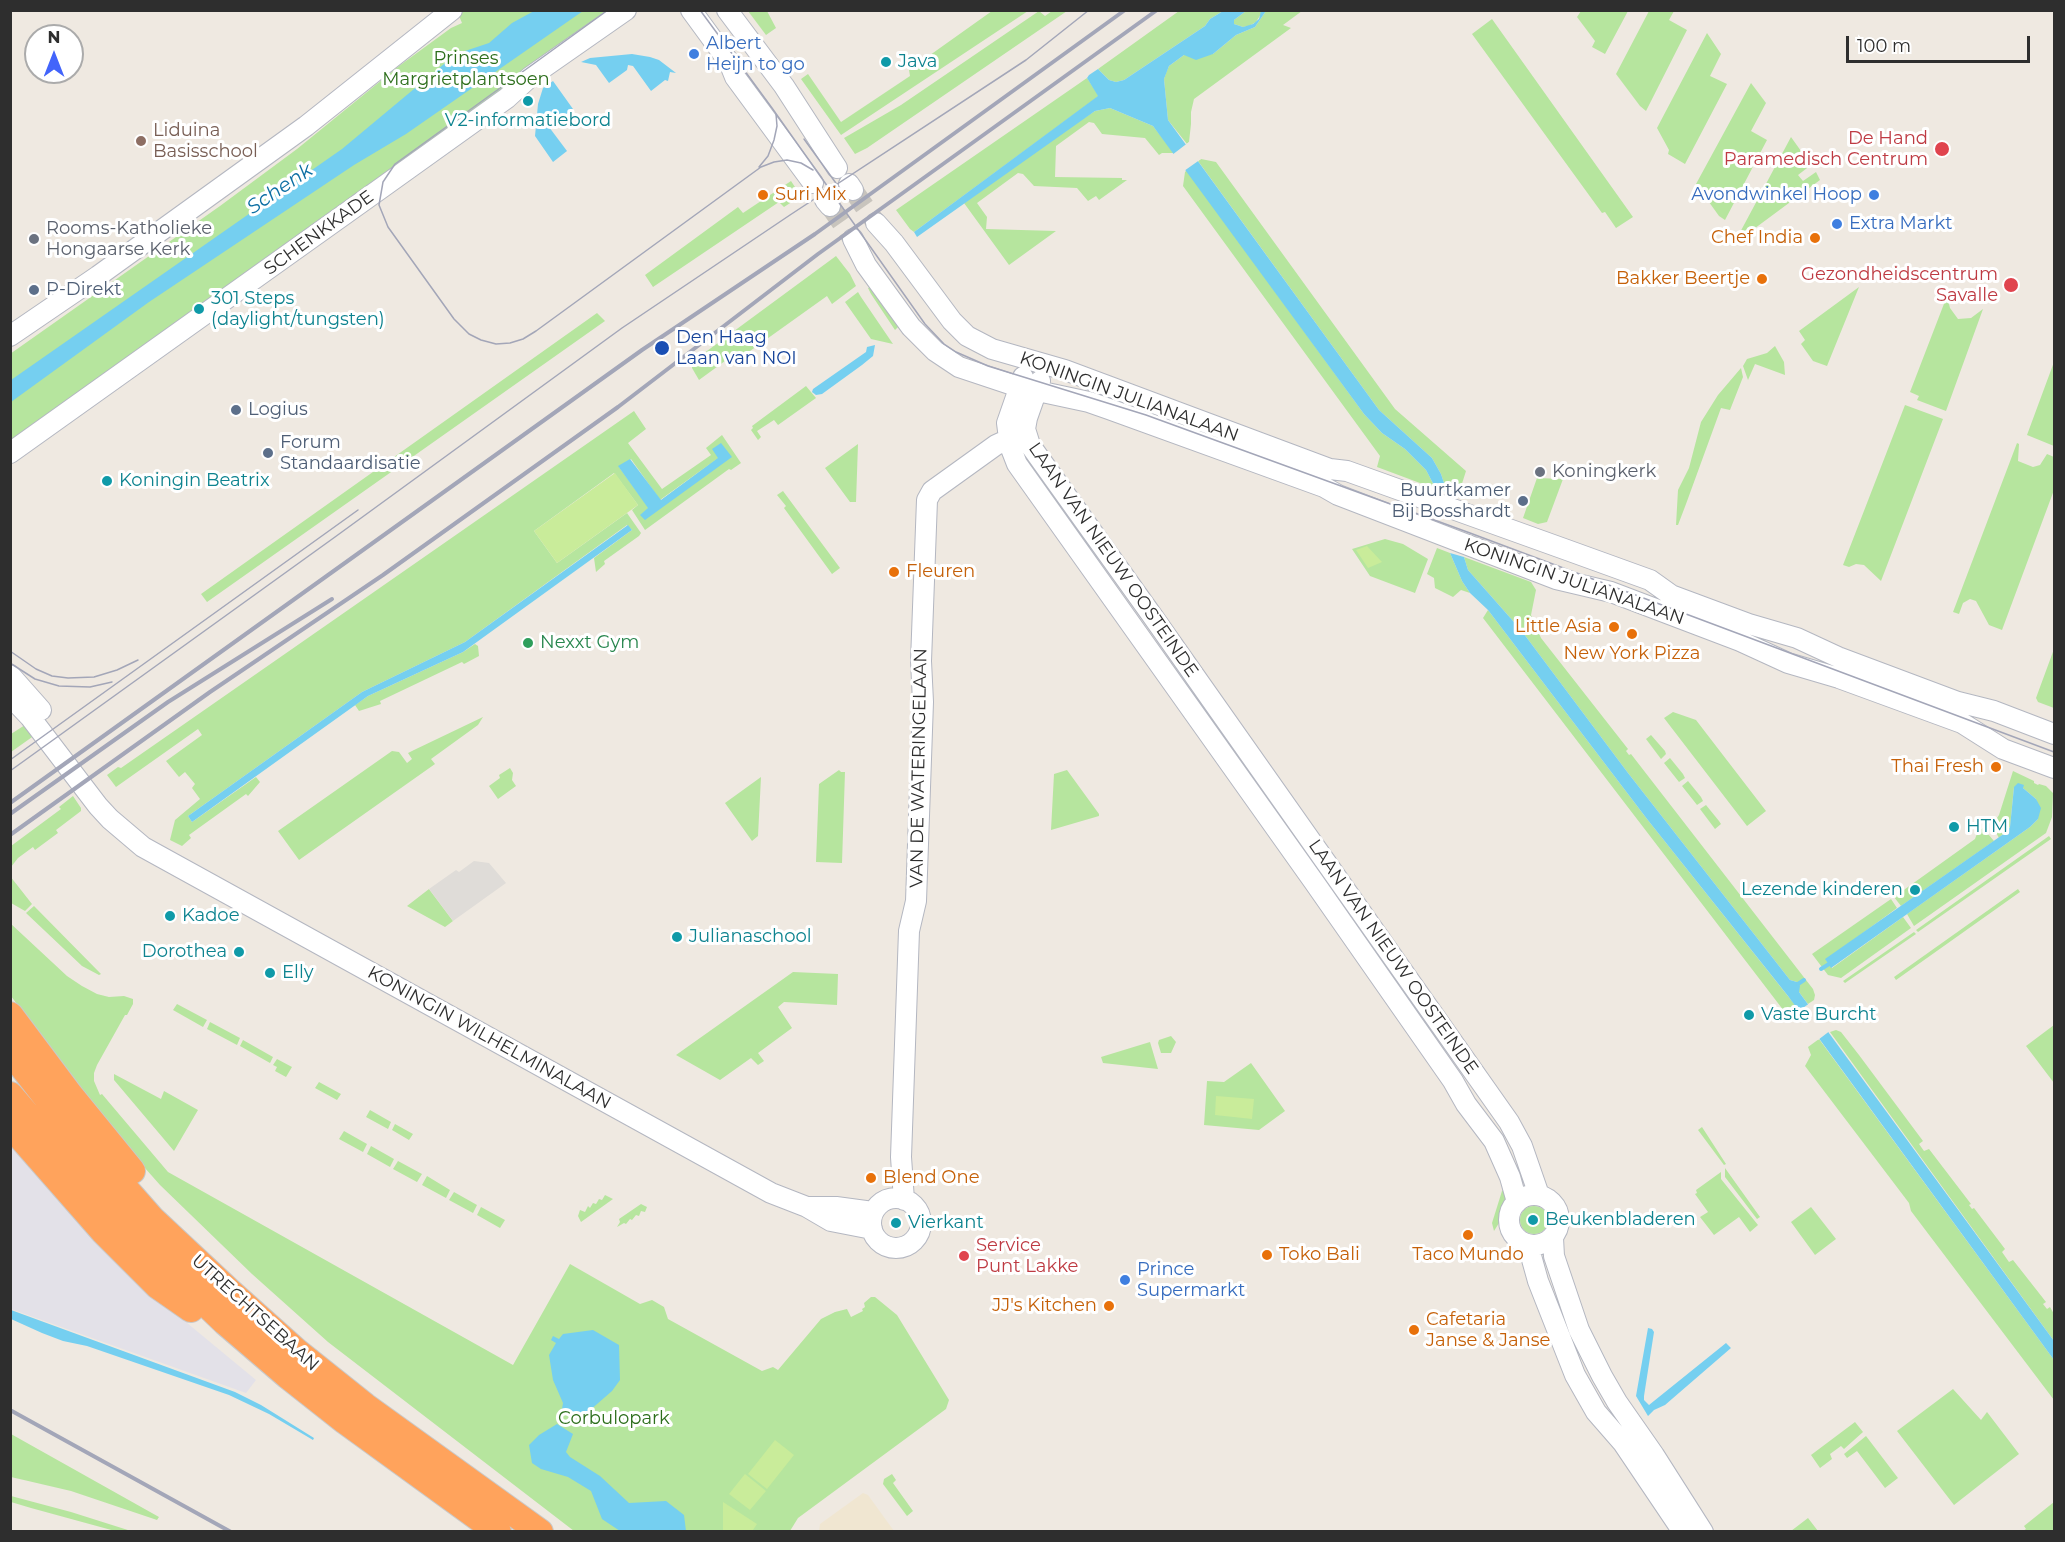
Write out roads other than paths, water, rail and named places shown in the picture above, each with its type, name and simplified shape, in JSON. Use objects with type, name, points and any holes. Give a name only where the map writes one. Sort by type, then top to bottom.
[{"type":"highway","points":[[10,1015],[70,1095],[141,1181],[152,1218]]},
{"type":"highway","name":"UTRECHTSEBAAN","points":[[10,1051],[57,1112],[152,1218],[269,1327],[332,1380],[427,1452],[540,1532]]},
{"type":"highway","name":"UTRECHTSEBAAN","points":[[10,1095],[69,1165],[175,1276],[288,1376],[416,1474],[498,1532]]},
{"type":"highway","points":[[10,1125],[103,1231],[158,1286],[288,1376]]},
{"type":"main road","points":[[10,336],[98,276],[306,126],[452,10]]},
{"type":"main road","name":"SCHENKKADE","points":[[10,453],[389,183],[507,98],[530,77],[626,10]]},
{"type":"main road","points":[[691,10],[729,62],[735,77],[813,183]]},
{"type":"main road","points":[[727,10],[784,86],[837,168]]},
{"type":"main road","name":"KONINGIN JULIANALAAN","points":[[876,223],[894,243],[952,321],[967,336],[992,349],[1065,370],[1330,469],[1347,471],[1650,580],[1671,595],[1738,620],[1797,638],[1838,657],[1958,702],[1994,711],[2055,734]]},
{"type":"main road","name":"KONINGIN JULIANALAAN","points":[[854,239],[867,265],[911,327],[935,351],[959,367],[1028,389],[1089,402],[1324,487],[1338,495],[1556,579],[1611,592],[1740,641],[1788,663],[1839,678],[1962,723],[2003,749],[2055,768]]},
{"type":"main road","name":"LAAN VAN NIEUW OOSTEINDE","points":[[1037,362],[1042,375],[1028,389],[1008,423],[1018,438],[1036,454],[1151,614],[1509,1122],[1522,1146],[1539,1195]]},
{"type":"main road","name":"LAAN VAN NIEUW OOSTEINDE","points":[[1018,438],[1017,464],[1453,1080],[1494,1141],[1510,1177],[1517,1202]]},
{"type":"main road","name":"VAN DE WATERINGELAAN","points":[[897,1199],[901,1157],[909,932],[915,901],[919,819],[923,702],[921,661],[927,500],[932,491],[996,445],[1018,438]]},
{"type":"main road","name":"KONINGIN WILHELMINALAAN","points":[[10,675],[45,715],[109,803],[130,826],[173,863]]},
{"type":"main road","name":"KONINGIN WILHELMINALAAN","points":[[10,696],[30,717],[96,804],[143,847],[771,1193],[807,1207],[831,1221],[872,1221]]},
{"type":"main road","points":[[1539,1195],[1549,1199],[1559,1212],[1559,1227],[1553,1238],[1542,1245],[1528,1245],[1519,1240],[1510,1227],[1510,1214],[1517,1202],[1527,1196],[1539,1195]]},
{"type":"main road","points":[[897,1199],[916,1208],[921,1221],[919,1234],[911,1243],[901,1248],[888,1247],[877,1240],[872,1221],[883,1202],[897,1199]]},
{"type":"main road","points":[[1553,1238],[1554,1256],[1579,1330],[1602,1376],[1704,1532]]},
{"type":"main road","points":[[1528,1245],[1538,1281],[1575,1375],[1596,1412],[1623,1443],[1683,1532]]},
{"type":"water","points":[[534,11],[583,11],[406,134],[354,165],[149,302],[11,402],[11,380],[342,149],[456,54],[489,43],[512,23]]},
{"type":"water","points":[[1223,11],[1246,11],[1234,20],[1234,24],[1243,27],[1253,24],[1259,19],[1261,11],[1266,11],[1255,27],[1236,35],[1213,54],[1196,60],[1184,55],[1169,66],[1164,79],[1168,120],[1379,410],[1432,458],[1447,492],[1436,489],[1426,470],[1405,449],[1382,433],[1364,414],[1153,126],[1110,108],[1095,111],[917,237],[914,232],[1098,96],[1087,78],[1089,75],[1098,69],[1109,80],[1116,82],[1124,80],[1205,26],[1210,19]]},
{"type":"water","points":[[632,54],[659,60],[676,73],[670,72],[668,81],[665,80],[651,91],[633,66],[628,65],[627,70],[609,83],[596,65],[581,62],[590,58]]},
{"type":"water","points":[[553,81],[573,109],[560,119],[559,123],[550,122],[549,127],[567,151],[553,162],[535,136],[538,104],[543,88]]},
{"type":"water","points":[[875,345],[873,356],[862,365],[822,394],[816,395],[812,392],[813,389],[866,352],[867,347]]},
{"type":"water","points":[[721,443],[732,457],[645,520],[640,515],[648,508],[618,466],[630,459],[661,500],[718,458],[712,449]]},
{"type":"water","points":[[628,525],[632,530],[463,652],[368,696],[192,822],[188,816],[362,692],[465,642]]},
{"type":"water","points":[[1450,553],[1464,557],[1468,570],[1521,630],[1628,773],[1790,980],[1797,982],[1800,986],[1799,992],[2054,1341],[2054,1360],[1788,996],[1647,819],[1488,610],[1470,593]]},
{"type":"water","points":[[2018,783],[2024,785],[2023,788],[2036,799],[2041,808],[2038,819],[2030,827],[1831,968],[1825,959],[2005,833],[2010,827],[2014,787]]},
{"type":"water","points":[[11,1310],[235,1392],[261,1405],[314,1438],[313,1440],[269,1414],[229,1395],[87,1346],[63,1341],[42,1333],[11,1319]]},
{"type":"water","points":[[1648,1328],[1654,1332],[1644,1396],[1644,1400],[1649,1405],[1726,1343],[1731,1348],[1665,1405],[1648,1416],[1636,1396]]},
{"type":"water","points":[[593,1330],[619,1345],[620,1380],[612,1391],[581,1418],[562,1409],[563,1403],[553,1380],[549,1355],[556,1343],[551,1340],[553,1336],[559,1339],[563,1334]]},
{"type":"water","points":[[557,1424],[573,1434],[566,1452],[570,1457],[600,1476],[629,1503],[666,1501],[684,1515],[686,1531],[620,1531],[602,1519],[591,1491],[568,1477],[541,1469],[532,1463],[529,1445],[539,1435]]},
{"type":"waterway","points":[[1821,969],[1829,964]]},
{"type":"waterway","points":[[1798,984],[1804,980]]},
{"type":"tunnel","points":[[853,190],[876,223]]},
{"type":"tunnel","points":[[830,206],[853,239]]},
{"type":"tram line","points":[[608,10],[395,164],[383,182],[379,205],[388,227],[454,319],[469,334],[496,344],[523,339],[761,167],[787,160],[801,163],[813,170]]},
{"type":"tram line","points":[[700,10],[925,324],[944,344],[956,352],[988,366],[1146,415],[1470,533],[2054,752]]},
{"type":"tram line","points":[[10,771],[622,328],[1026,60],[1089,10]]},
{"type":"tram line","points":[[759,167],[768,156],[774,140],[777,126],[776,114]]},
{"type":"tram line","points":[[804,139],[846,197]]},
{"type":"tram line","points":[[10,760],[358,510]]},
{"type":"tram line","points":[[10,651],[36,669],[52,676],[68,678],[94,677],[138,660]]},
{"type":"tram line","points":[[10,663],[35,679],[59,686],[90,687],[112,682]]},
{"type":"railway","points":[[10,803],[642,350],[815,234],[1125,10]]},
{"type":"railway","points":[[10,835],[210,692],[383,575],[618,407],[818,254],[1157,10]]},
{"type":"railway","points":[[10,814],[168,702],[332,599]]},
{"type":"railway","points":[[10,1410],[231,1532]]},
{"type":"place","name":"Albert Heijn to go","points":[[694,54]]},
{"type":"place","name":"Java","points":[[886,62]]},
{"type":"place","name":"V2-informatiebord","points":[[528,101]]},
{"type":"place","name":"Liduina Basisschool","points":[[141,141]]},
{"type":"place","name":"De Hand Paramedisch Centrum","points":[[1942,149]]},
{"type":"place","name":"Suri Mix","points":[[763,195]]},
{"type":"place","name":"Avondwinkel Hoop","points":[[1874,195]]},
{"type":"place","name":"Extra Markt","points":[[1837,224]]},
{"type":"place","name":"Chef India","points":[[1815,238]]},
{"type":"place","name":"Rooms-Katholieke Hongaarse Kerk","points":[[34,239]]},
{"type":"place","name":"Bakker Beertje","points":[[1762,279]]},
{"type":"place","name":"Gezondheidscentrum Savalle","points":[[2011,285]]},
{"type":"place","name":"P-Direkt","points":[[34,290]]},
{"type":"place","name":"301 Steps (daylight/tungsten)","points":[[199,309]]},
{"type":"place","name":"Den Haag Laan van NOI","points":[[662,348]]},
{"type":"place","name":"Logius","points":[[236,410]]},
{"type":"place","name":"Forum Standaardisatie","points":[[268,453]]},
{"type":"place","name":"Koningkerk","points":[[1540,472]]},
{"type":"place","name":"Koningin Beatrix","points":[[107,481]]},
{"type":"place","name":"Buurtkamer Bij Bosshardt","points":[[1523,501]]},
{"type":"place","name":"Fleuren","points":[[894,572]]},
{"type":"place","name":"Little Asia","points":[[1614,627]]},
{"type":"place","name":"New York Pizza","points":[[1632,634]]},
{"type":"place","name":"Nexxt Gym","points":[[528,643]]},
{"type":"place","name":"Thai Fresh","points":[[1996,767]]},
{"type":"place","name":"HTM","points":[[1954,827]]},
{"type":"place","name":"Lezende kinderen","points":[[1915,890]]},
{"type":"place","name":"Kadoe","points":[[170,916]]},
{"type":"place","name":"Julianaschool","points":[[677,937]]},
{"type":"place","name":"Dorothea","points":[[239,952]]},
{"type":"place","name":"Elly","points":[[270,973]]},
{"type":"place","name":"Vaste Burcht","points":[[1749,1015]]},
{"type":"place","name":"Blend One","points":[[871,1178]]},
{"type":"place","name":"Beukenbladeren","points":[[1533,1220]]},
{"type":"place","name":"Vierkant","points":[[896,1223]]},
{"type":"place","name":"Taco Mundo","points":[[1468,1235]]},
{"type":"place","name":"Toko Bali","points":[[1267,1255]]},
{"type":"place","name":"Service Punt Lakke","points":[[964,1256]]},
{"type":"place","name":"Prince Supermarkt","points":[[1125,1280]]},
{"type":"place","name":"JJ's Kitchen","points":[[1109,1306]]},
{"type":"place","name":"Cafetaria Janse & Janse","points":[[1414,1330]]},
{"type":"park label","name":"Prinses Margrietplantsoen","points":[[466,69]]},
{"type":"park label","name":"Corbulopark","points":[[614,1419]]},
{"type":"water label","name":"Schenk","points":[[280,189]]}]
